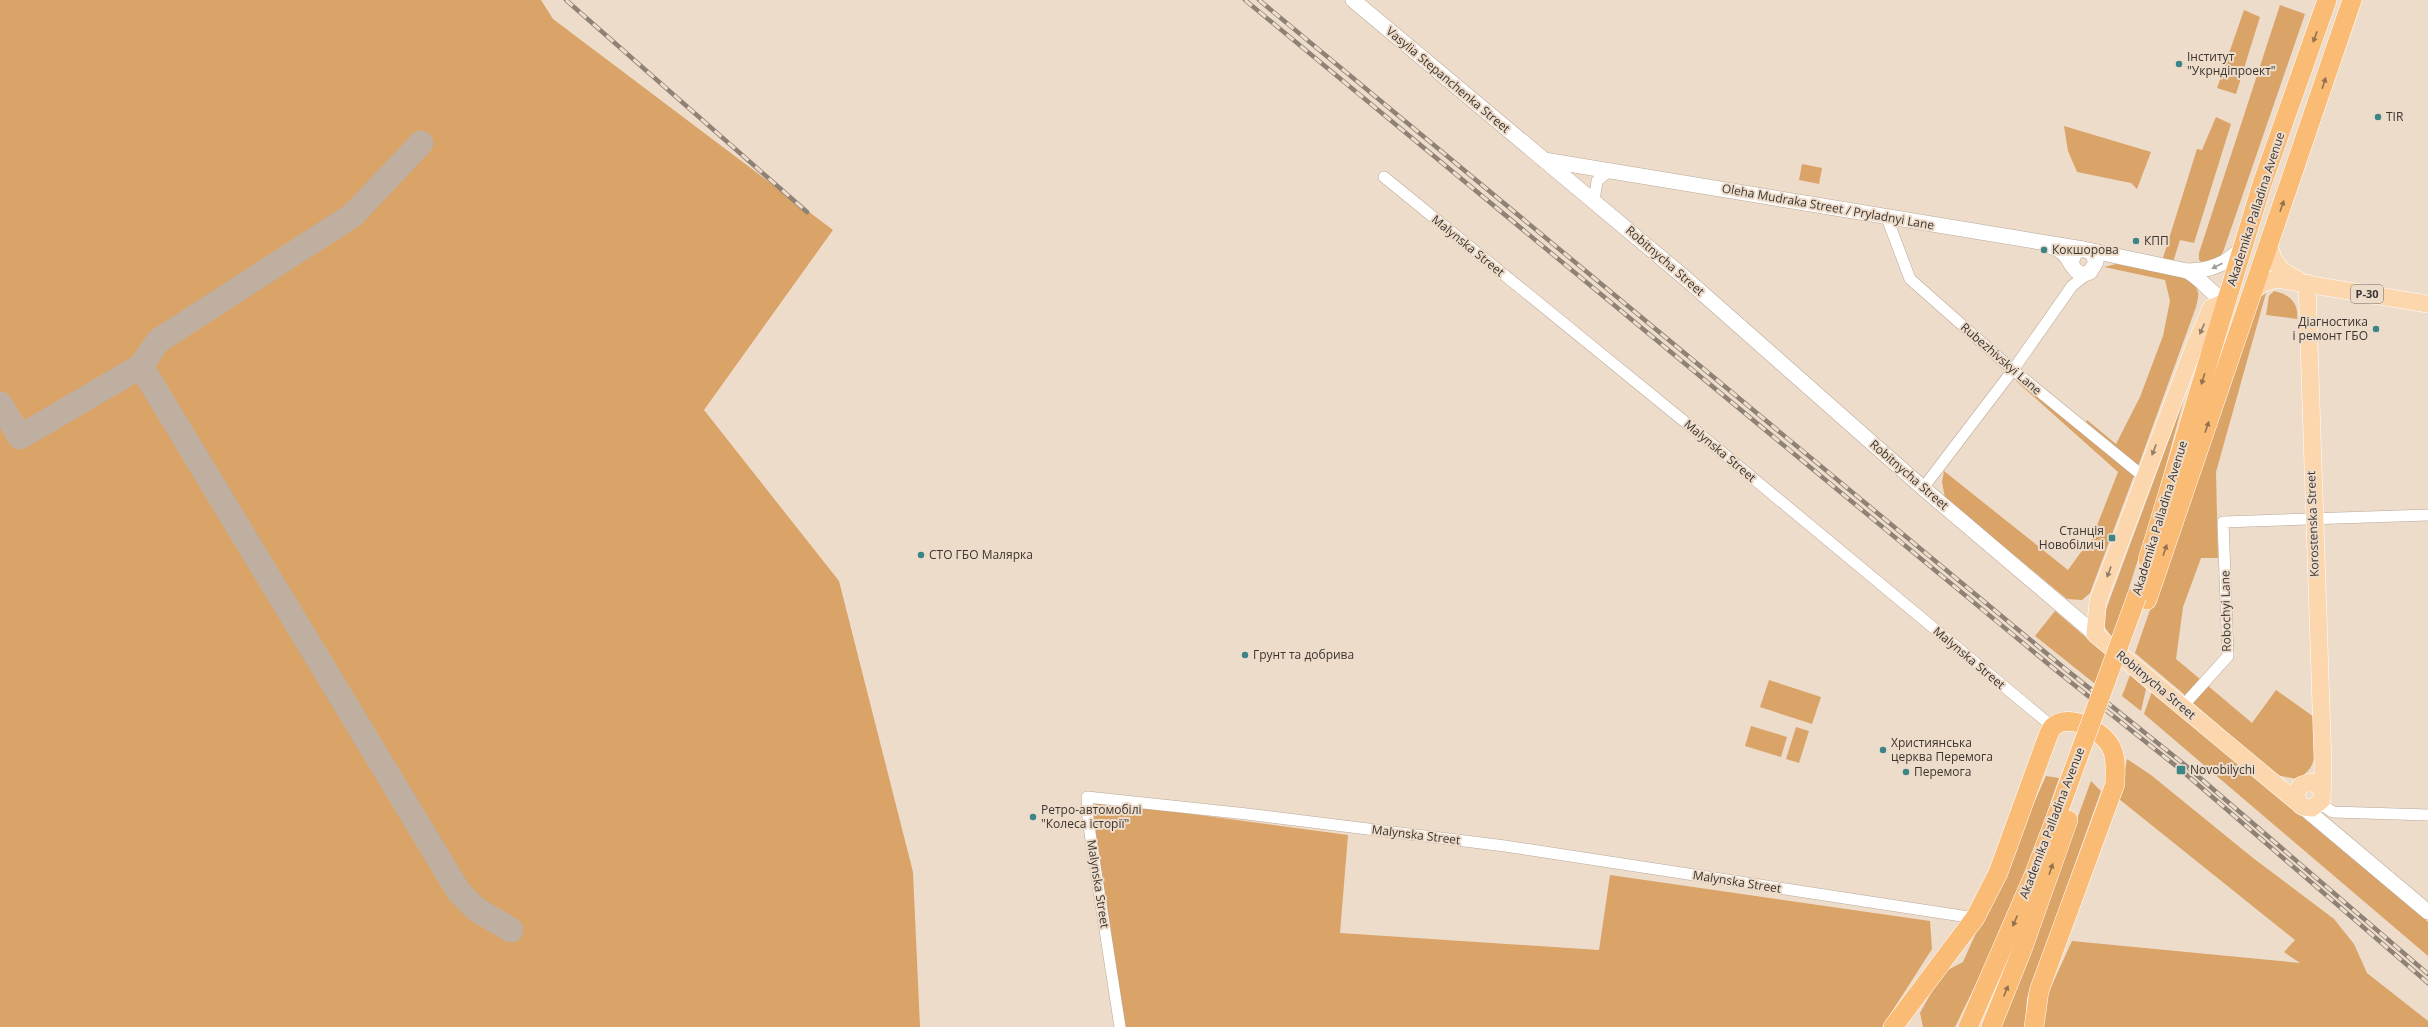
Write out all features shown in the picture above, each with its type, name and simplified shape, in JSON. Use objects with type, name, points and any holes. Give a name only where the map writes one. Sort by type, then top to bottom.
[{"type":"highway","name":"Akademika Palladina Avenue","points":[[2142,598],[2242,248],[2327,0]]},
{"type":"highway","name":"Akademika Palladina Avenue","points":[[1991,1027],[2022,950],[2066,809],[2253,291],[2352,0]]},
{"type":"highway","points":[[1893,1027],[1975,918],[1998,873],[2042,751],[2053,727],[2060,724],[2074,723],[2088,725],[2102,734],[2112,747],[2116,765],[2115,784],[2039,991],[2034,1027]]},
{"type":"highway","name":"Akademika Palladina Avenue","points":[[1968,1027],[2034,875],[2066,809]]},
{"type":"main road","name":"Р-30","points":[[2269,243],[2271,258],[2280,269],[2307,283]]},
{"type":"main road","name":"Р-30","points":[[2253,291],[2262,284],[2276,279],[2428,304]]},
{"type":"main road","name":"Korostenska Street","points":[[2307,283],[2313,519],[2323,766],[2321,798]]},
{"type":"main road","points":[[2095,634],[2098,601],[2194,347],[2211,308],[2226,302]]},
{"type":"main road","name":"Robitnycha Street","points":[[2095,634],[2301,805]]},
{"type":"main road","points":[[2277,786],[2291,788],[2303,784],[2316,784],[2321,798],[2312,808],[2301,805],[2296,793],[2303,784],[2323,766]]},
{"type":"street","name":"Vasylia Stepanchenka Street","points":[[1353,0],[1543,160]]},
{"type":"street","name":"Oleha Mudraka Street / Pryladnyi Lane","points":[[1543,160],[2115,255]]},
{"type":"street","name":"Robitnycha Street","points":[[1543,160],[1594,200],[1923,488],[2095,634]]},
{"type":"street","points":[[1594,200],[1597,181],[1610,170]]},
{"type":"street","name":"Malynska Street","points":[[1384,177],[1701,435],[2053,727]]},
{"type":"street","name":"Rubezhivskyi Lane","points":[[1887,218],[1910,279],[2013,370],[2144,477]]},
{"type":"street","points":[[2046,244],[2062,252],[2075,272],[2091,270]]},
{"type":"street","points":[[2187,271],[2210,269],[2233,257],[2242,248]]},
{"type":"street","points":[[2072,286],[2071,265],[2075,252],[2085,250],[2095,257],[2091,270]]},
{"type":"street","points":[[1923,488],[2013,370],[2072,286],[2091,270],[2115,255],[2187,271],[2197,276],[2218,298],[2226,302]]},
{"type":"street","points":[[2313,519],[2428,515]]},
{"type":"street","name":"Robochyi Lane","points":[[2182,707],[2228,656],[2223,522],[2313,519]]},
{"type":"street","points":[[2074,616],[2083,613],[2098,601]]},
{"type":"street","name":"Malynska Street","points":[[1120,1027],[1088,820],[1086,797],[1247,814],[1505,846],[1975,918]]},
{"type":"street","points":[[2321,798],[2333,812],[2428,815]]},
{"type":"street","points":[[2321,798],[2327,828]]},
{"type":"street","points":[[2301,805],[2428,912]]},
{"type":"shaded area","points":[[0,0],[541,0],[553,19],[833,230],[704,410],[839,581],[913,872],[920,1027],[0,1027]]},
{"type":"shaded area","points":[[2280,5],[2305,14],[2223,252],[2217,260],[2205,265],[2199,260],[2199,253]]},
{"type":"shaded area","points":[[2244,10],[2260,17],[2236,94],[2217,88]]},
{"type":"shaded area","points":[[2216,117],[2231,124],[2194,243],[2180,240],[2173,262],[2162,261],[2197,149],[2202,150]]},
{"type":"shaded area","points":[[2064,126],[2151,152],[2137,189],[2131,183],[2077,172],[2068,151]]},
{"type":"shaded area","points":[[1802,164],[1822,168],[1819,184],[1799,180]]},
{"type":"shaded area","points":[[2120,263],[2152,267],[2175,273],[2185,277],[2193,284],[2198,292],[2196,307],[2139,464],[2135,465],[2085,425],[2087,420],[2116,444],[2140,397],[2163,336],[2170,301],[2165,280],[2104,267]]},
{"type":"shaded area","points":[[2274,291],[2284,294],[2292,300],[2295,304],[2297,319],[2266,315],[2269,296]]},
{"type":"shaded area","points":[[2266,293],[2216,472],[2218,558],[2201,558],[2183,607],[2176,659],[2200,679],[2185,695],[2135,653],[2259,298]]},
{"type":"shaded area","points":[[2017,379],[2135,473],[2090,593],[2082,600],[2067,599],[1945,498],[1942,482],[1944,471],[2068,570],[2081,552],[2089,546],[2118,472],[2016,381]]},
{"type":"shaded area","points":[[2184,399],[2156,502],[2113,639],[2104,626],[2104,615]]},
{"type":"shaded area","points":[[2055,611],[2109,657],[2099,687],[2035,636]]},
{"type":"shaded area","points":[[2130,675],[2146,689],[2141,711],[2122,696]]},
{"type":"shaded area","points":[[1769,680],[1821,697],[1812,724],[1760,707]]},
{"type":"shaded area","points":[[2207,685],[2252,723],[2276,690],[2314,717],[2316,744],[2314,760],[2305,774],[2297,779],[2276,775],[2193,703]]},
{"type":"shaded area","points":[[2152,691],[2428,922],[2428,956],[2144,714]]},
{"type":"shaded area","points":[[1751,726],[1787,737],[1781,757],[1745,746]]},
{"type":"shaded area","points":[[1796,727],[1809,731],[1799,763],[1786,759]]},
{"type":"shaded area","points":[[2127,759],[2151,775],[2253,858],[2334,919],[2354,944],[2367,973],[2428,1021],[2428,1027],[2042,1027],[2044,1002],[2072,941],[2300,963],[2284,952],[2295,940],[2119,799]]},
{"type":"shaded area","points":[[2046,776],[2059,778],[2031,859],[1992,951],[1955,1027],[1923,1027],[1920,1013],[1942,973],[1963,962]]},
{"type":"shaded area","points":[[2091,781],[2101,791],[2027,998],[2025,1027],[2001,1027]]},
{"type":"shaded area","points":[[1102,802],[1348,835],[1340,933],[1599,950],[1610,875],[1930,921],[1932,949],[1882,1027],[1124,1027],[1092,806]]},
{"type":"taxiway","points":[[0,404],[20,437],[141,366],[158,341],[353,215],[421,143]]},
{"type":"taxiway","points":[[141,366],[459,892],[476,909],[511,930]]},
{"type":"railway","points":[[566,0],[807,212]]},
{"type":"railway","points":[[1245,0],[2058,672],[2181,770],[2428,983]]},
{"type":"railway","points":[[1259,0],[2063,667],[2185,765],[2428,974]]},
{"type":"place","name":"Інститут \"Укрндіпроект\"","points":[[2179,64]]},
{"type":"place","name":"TIR","points":[[2378,117]]},
{"type":"place","name":"КПП","points":[[2136,241]]},
{"type":"place","name":"Кокшорова","points":[[2044,250]]},
{"type":"place","name":"Діагностика і ремонт ГБО","points":[[2376,329]]},
{"type":"place","name":"Станція Новобіличі","points":[[2112,538]]},
{"type":"place","name":"СТО ГБО Малярка","points":[[921,555]]},
{"type":"place","name":"Грунт та добрива","points":[[1245,655]]},
{"type":"place","name":"Християнська церква Перемога","points":[[1883,750]]},
{"type":"place","name":"Novobilychi","points":[[2181,770]]},
{"type":"place","name":"Перемога","points":[[1906,772]]},
{"type":"place","name":"Ретро-автомобілі \"Колеса історії\"","points":[[1033,817]]}]
